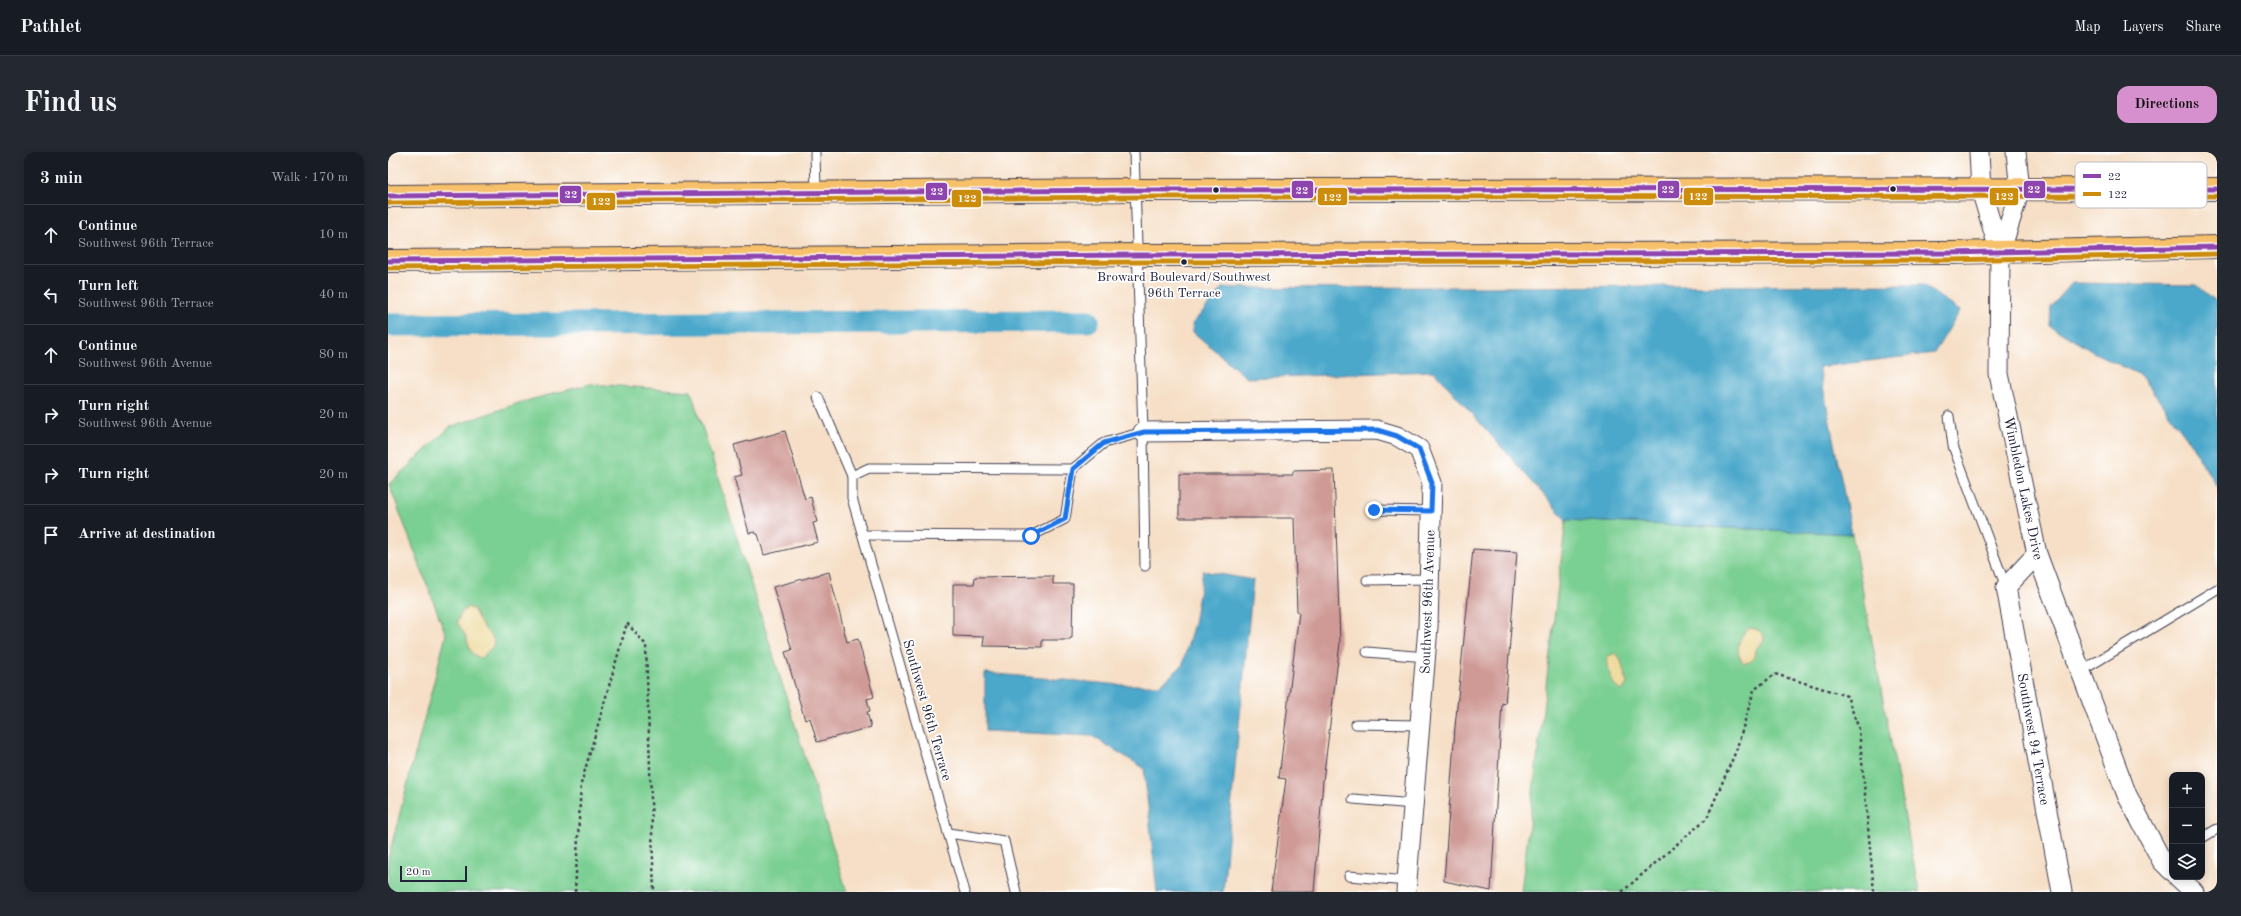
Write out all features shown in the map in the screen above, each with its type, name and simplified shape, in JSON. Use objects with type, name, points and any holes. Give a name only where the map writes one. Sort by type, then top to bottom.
[{"type":"main road","points":[[2207,189],[2217,189]]},
{"type":"main road","points":[[388,196],[1135,190],[2075,190]]},
{"type":"main road","points":[[388,261],[1138,255],[2000,253],[2217,247]]},
{"type":"street","points":[[1979,152],[1981,190],[2000,253]]},
{"type":"street","name":"Wimbledon Lakes Drive","points":[[2016,152],[2020,190],[2000,253],[1999,374],[2037,554],[2127,795],[2169,863]]},
{"type":"street","name":"Southwest 96th Avenue","points":[[1144,432],[1377,430],[1397,436],[1419,449],[1432,483],[1426,657],[1406,887]]},
{"type":"street","points":[[2006,586],[2037,554]]},
{"type":"street","name":"Southwest 94 Terrace","points":[[2006,586],[2062,892]]},
{"type":"street","points":[[2181,880],[2194,892]]},
{"type":"lane","points":[[815,152],[816,192]]},
{"type":"lane","points":[[1134,152],[1144,432],[1145,566]]},
{"type":"lane","points":[[818,397],[852,476],[869,468],[1073,469],[1104,443],[1144,432]]},
{"type":"lane","name":"Southwest 94 Terrace","points":[[1949,416],[1953,446],[2006,586]]},
{"type":"lane","points":[[863,535],[1031,536],[1065,519],[1073,469]]},
{"type":"lane","name":"Southwest 96th Terrace","points":[[852,476],[852,498],[965,892]]},
{"type":"lane","points":[[1374,510],[1431,511]]},
{"type":"lane","points":[[1367,580],[1429,579]]},
{"type":"lane","points":[[2081,671],[2217,589]]},
{"type":"lane","points":[[1367,652],[1426,657]]},
{"type":"lane","points":[[1356,724],[1421,725]]},
{"type":"lane","points":[[1353,799],[1414,804]]},
{"type":"lane","points":[[2205,836],[2217,829]]},
{"type":"lane","points":[[948,833],[1004,841],[1016,892]]},
{"type":"lane","points":[[1348,876],[1406,887]]},
{"type":"path","points":[[575,892],[581,784],[627,623],[646,645],[654,892]]},
{"type":"path","points":[[1622,892],[1707,818],[1736,751],[1754,690],[1775,674],[1847,696],[1859,728],[1874,892]]},
{"type":"green space","points":[[590,384],[691,391],[847,892],[388,892],[388,859],[446,635],[389,484],[450,427],[522,402]]},
{"type":"green space","points":[[1566,520],[1852,534],[1919,892],[1521,892]]},
{"type":"sand","points":[[468,607],[474,610],[481,624],[494,640],[493,646],[481,658],[473,654],[471,651],[466,637],[457,622],[462,612]]},
{"type":"sand","points":[[1750,628],[1760,631],[1764,640],[1755,650],[1754,658],[1750,662],[1744,663],[1738,650],[1740,640]]},
{"type":"sand","points":[[1616,653],[1621,661],[1627,684],[1622,691],[1615,686],[1610,676],[1608,665],[1608,656]]},
{"type":"water","points":[[2072,283],[2197,285],[2217,302],[2217,488],[2190,442],[2140,375],[2093,352],[2050,326],[2051,307]]},
{"type":"water","points":[[1923,285],[1960,311],[1934,353],[1819,367],[1852,534],[1566,520],[1434,371],[1247,378],[1193,332],[1192,324],[1223,288]]},
{"type":"water","points":[[1203,571],[1253,580],[1223,892],[1157,892],[1144,768],[1092,736],[985,731],[985,673],[1122,685],[1160,685],[1182,666],[1194,623]]},
{"type":"building","points":[[785,431],[805,499],[811,497],[817,522],[813,523],[818,542],[764,555],[758,534],[755,532],[749,533],[734,477],[742,475],[734,445]]},
{"type":"building","points":[[1334,470],[1340,643],[1323,781],[1314,892],[1271,892],[1286,779],[1279,778],[1299,612],[1297,611],[1294,518],[1179,518],[1179,474],[1293,474],[1293,471]]},
{"type":"building","points":[[1473,549],[1517,552],[1505,704],[1502,703],[1491,891],[1444,881],[1455,727]]},
{"type":"building","points":[[829,572],[847,642],[858,639],[874,697],[867,699],[870,711],[867,712],[871,727],[817,742],[810,718],[805,720],[785,652],[792,650],[773,587]]},
{"type":"building","points":[[1053,576],[1053,584],[1073,584],[1072,638],[1070,638],[1070,640],[1042,640],[1042,647],[983,646],[984,637],[953,636],[953,584],[974,584],[975,577]]},
{"type":"waterway","points":[[388,325],[1088,321]]},
{"type":"transit line","name":"22","points":[[388,196],[1135,190],[2075,189]]},
{"type":"transit line","name":"22","points":[[2207,189],[2217,189]]},
{"type":"transit line","name":"122","points":[[388,203],[1135,197],[2075,196]]},
{"type":"transit line","name":"122","points":[[2207,196],[2217,196]]},
{"type":"transit line","name":"22","points":[[388,261],[1138,255],[1949,253],[2217,247]]},
{"type":"transit line","name":"122","points":[[388,268],[1138,262],[1949,260],[2217,254]]},
{"type":"place","name":"Broward Boulevard/Southwest 96th Terrace","points":[[1184,262]]},
{"type":"route","points":[[1031,536],[1065,519],[1073,469],[1104,443],[1144,432],[1377,430],[1397,436],[1419,449],[1432,483],[1431,511],[1374,510]]}]
